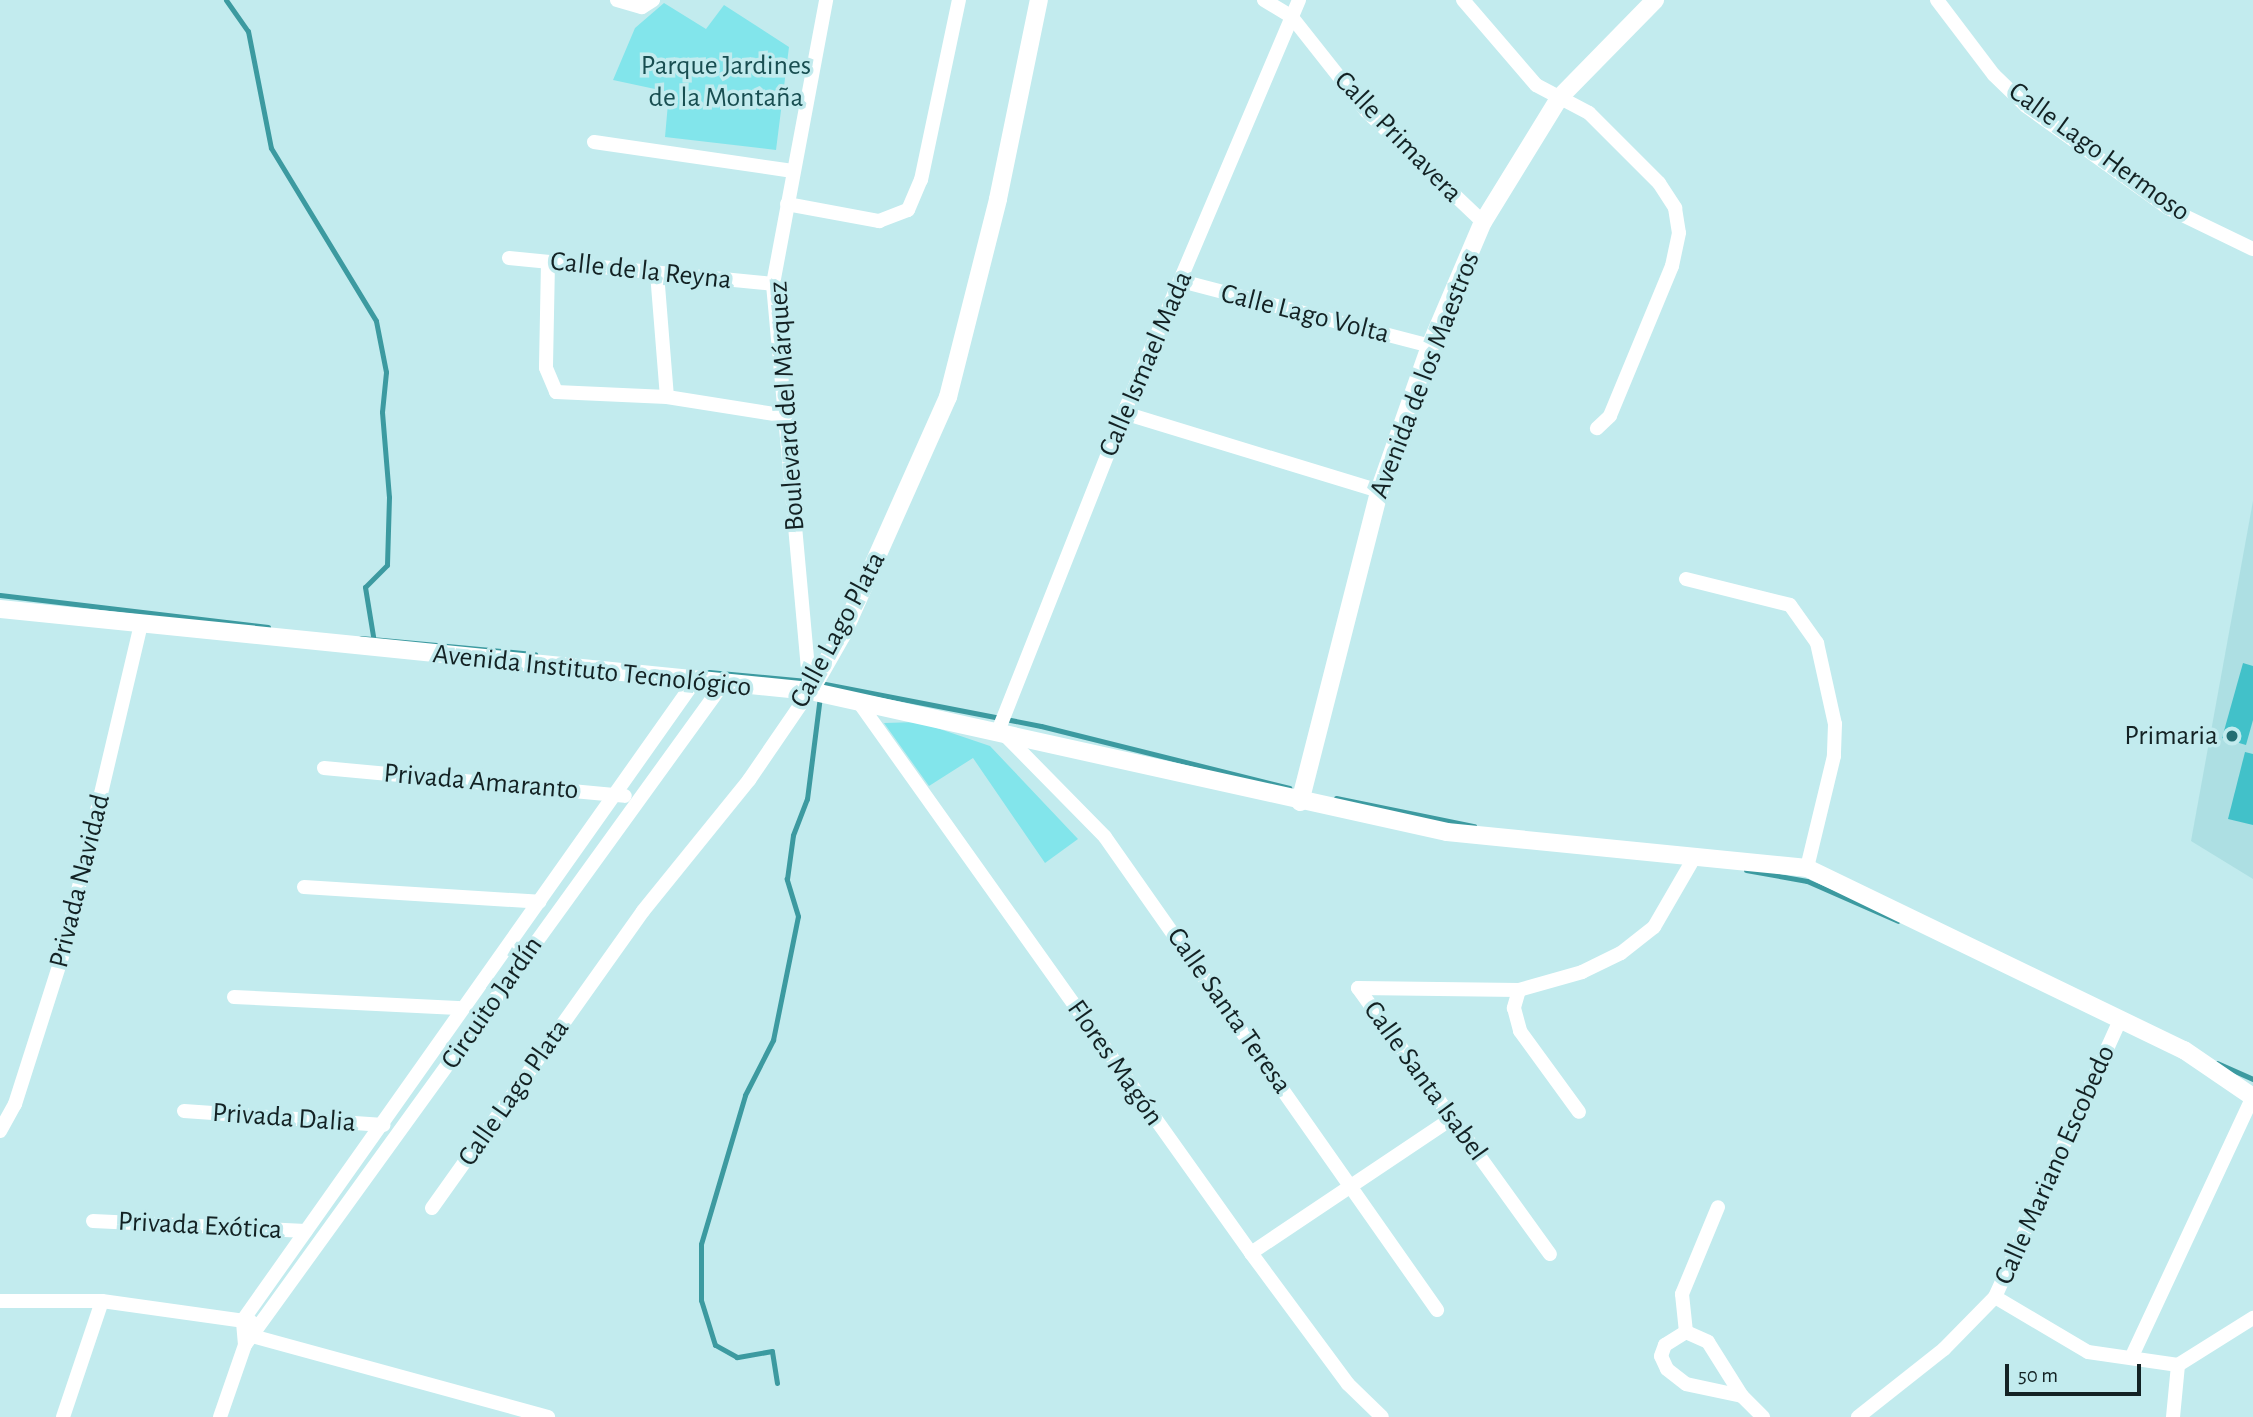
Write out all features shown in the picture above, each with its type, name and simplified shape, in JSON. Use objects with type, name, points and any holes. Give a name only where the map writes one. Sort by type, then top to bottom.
[{"type":"street","points":[[617,0],[642,7],[653,0]]},
{"type":"street","points":[[787,204],[879,220],[908,210],[921,180],[959,0]]},
{"type":"street","name":"Calle Lago Plata","points":[[432,1208],[643,911],[749,780],[810,691],[854,610],[948,397],[992,225],[1039,0]]},
{"type":"street","points":[[1264,0],[1291,16]]},
{"type":"street","name":"Calle Ismael Mada","points":[[999,729],[1124,413],[1299,0]]},
{"type":"street","points":[[1463,0],[1536,85],[1589,113],[1659,183],[1675,208],[1679,233],[1672,266],[1616,404],[1597,428]]},
{"type":"street","name":"Avenida de los Maestros","points":[[1300,802],[1379,491],[1430,346],[1483,222],[1560,97],[1655,0]]},
{"type":"street","name":"Calle Lago Hermoso","points":[[1937,0],[1994,75],[2026,106],[2168,208],[2253,248]]},
{"type":"street","name":"Boulevard del Márquez","points":[[810,691],[774,284],[824,1]]},
{"type":"street","name":"Calle Primavera","points":[[1291,16],[1366,111],[1483,222]]},
{"type":"street","points":[[594,142],[793,171]]},
{"type":"street","name":"Calle de la Reyna","points":[[509,258],[774,284]]},
{"type":"street","points":[[548,262],[547,378],[562,394],[667,397],[787,416]]},
{"type":"street","points":[[657,273],[667,397]]},
{"type":"street","name":"Calle Lago Volta","points":[[1181,281],[1430,346]]},
{"type":"street","points":[[1124,413],[1379,491]]},
{"type":"street","points":[[1686,579],[1790,605],[1817,643],[1835,724],[1834,757],[1807,868],[2184,1051],[2253,1097],[2132,1356]]},
{"type":"street","name":"Avenida Instituto Tecnológico","points":[[0,609],[723,685],[810,691],[999,729],[1300,802],[1499,839],[1807,868]]},
{"type":"street","name":"Privada Navidad","points":[[0,1132],[15,1104],[65,950],[142,625]]},
{"type":"street","name":"Circuito Jardín","points":[[248,1341],[243,1320],[618,794],[694,682]]},
{"type":"street","name":"Circuito Jardín","points":[[220,1417],[248,1341],[264,1323],[637,800],[723,685]]},
{"type":"street","name":"Flores Magón","points":[[858,701],[1251,1253],[1348,1384],[1382,1417]]},
{"type":"street","name":"Calle Santa Teresa","points":[[999,729],[1105,837],[1353,1186],[1437,1310]]},
{"type":"street","name":"Privada Amaranto","points":[[324,768],[618,794],[637,800]]},
{"type":"street","name":"Calle Santa Isabel","points":[[1550,1254],[1358,989],[1518,989],[1582,972],[1621,953],[1654,927],[1695,858]]},
{"type":"street","points":[[304,887],[540,902]]},
{"type":"street","points":[[1518,989],[1514,1008],[1520,1031],[1579,1112]]},
{"type":"street","points":[[234,997],[463,1008]]},
{"type":"street","name":"Calle Mariano Escobedo","points":[[1858,1417],[1944,1349],[1996,1297],[2120,1020]]},
{"type":"street","name":"Privada Dalia","points":[[184,1111],[384,1125]]},
{"type":"street","points":[[1251,1253],[1451,1119]]},
{"type":"street","points":[[1686,1332],[1682,1294],[1718,1207]]},
{"type":"street","name":"Privada Exótica","points":[[93,1221],[306,1231]]},
{"type":"street","points":[[1996,1297],[2088,1352],[2132,1356],[2178,1366],[2253,1318]]},
{"type":"street","points":[[0,1301],[102,1301],[264,1323]]},
{"type":"street","points":[[63,1417],[102,1301]]},
{"type":"street","points":[[1686,1332],[1702,1338],[1721,1357],[1742,1396],[1763,1417]]},
{"type":"street","points":[[1686,1332],[1665,1345],[1661,1356],[1667,1369],[1686,1384],[1742,1396]]},
{"type":"street","points":[[248,1341],[548,1417]]},
{"type":"street","points":[[2174,1417],[2178,1366]]},
{"type":"shaded area","name":"Primaria","points":[[2253,501],[2253,879],[2191,841]]},
{"type":"green space","name":"Parque Jardines de la Montaña","points":[[664,3],[706,29],[724,5],[789,47],[776,150],[665,137],[669,92],[613,80],[635,28]]},
{"type":"green space","points":[[919,722],[990,746],[1078,839],[1045,863],[973,758],[929,786],[884,723]]},
{"type":"building","points":[[2243,663],[2253,666],[2253,720],[2246,745],[2222,738]]},
{"type":"building","points":[[2245,752],[2253,754],[2253,825],[2228,819]]},
{"type":"waterway","points":[[226,0],[248,31],[271,148],[376,321],[386,372],[382,412],[389,497],[387,565],[365,587],[373,636]]},
{"type":"waterway","points":[[0,595],[268,627]]},
{"type":"waterway","points":[[361,638],[535,654]]},
{"type":"waterway","points":[[709,672],[807,681]]},
{"type":"waterway","points":[[820,683],[1041,726],[1289,788]]},
{"type":"waterway","points":[[777,1383],[772,1351],[737,1357],[715,1345],[701,1300],[701,1244],[745,1095],[773,1040],[798,916],[787,879],[793,835],[807,799],[820,696]]},
{"type":"waterway","points":[[1336,798],[1474,826]]},
{"type":"waterway","points":[[1746,870],[1807,881],[1898,921]]},
{"type":"waterway","points":[[2217,1063],[2253,1079]]},
{"type":"place","name":"Primaria","points":[[2232,736]]}]
